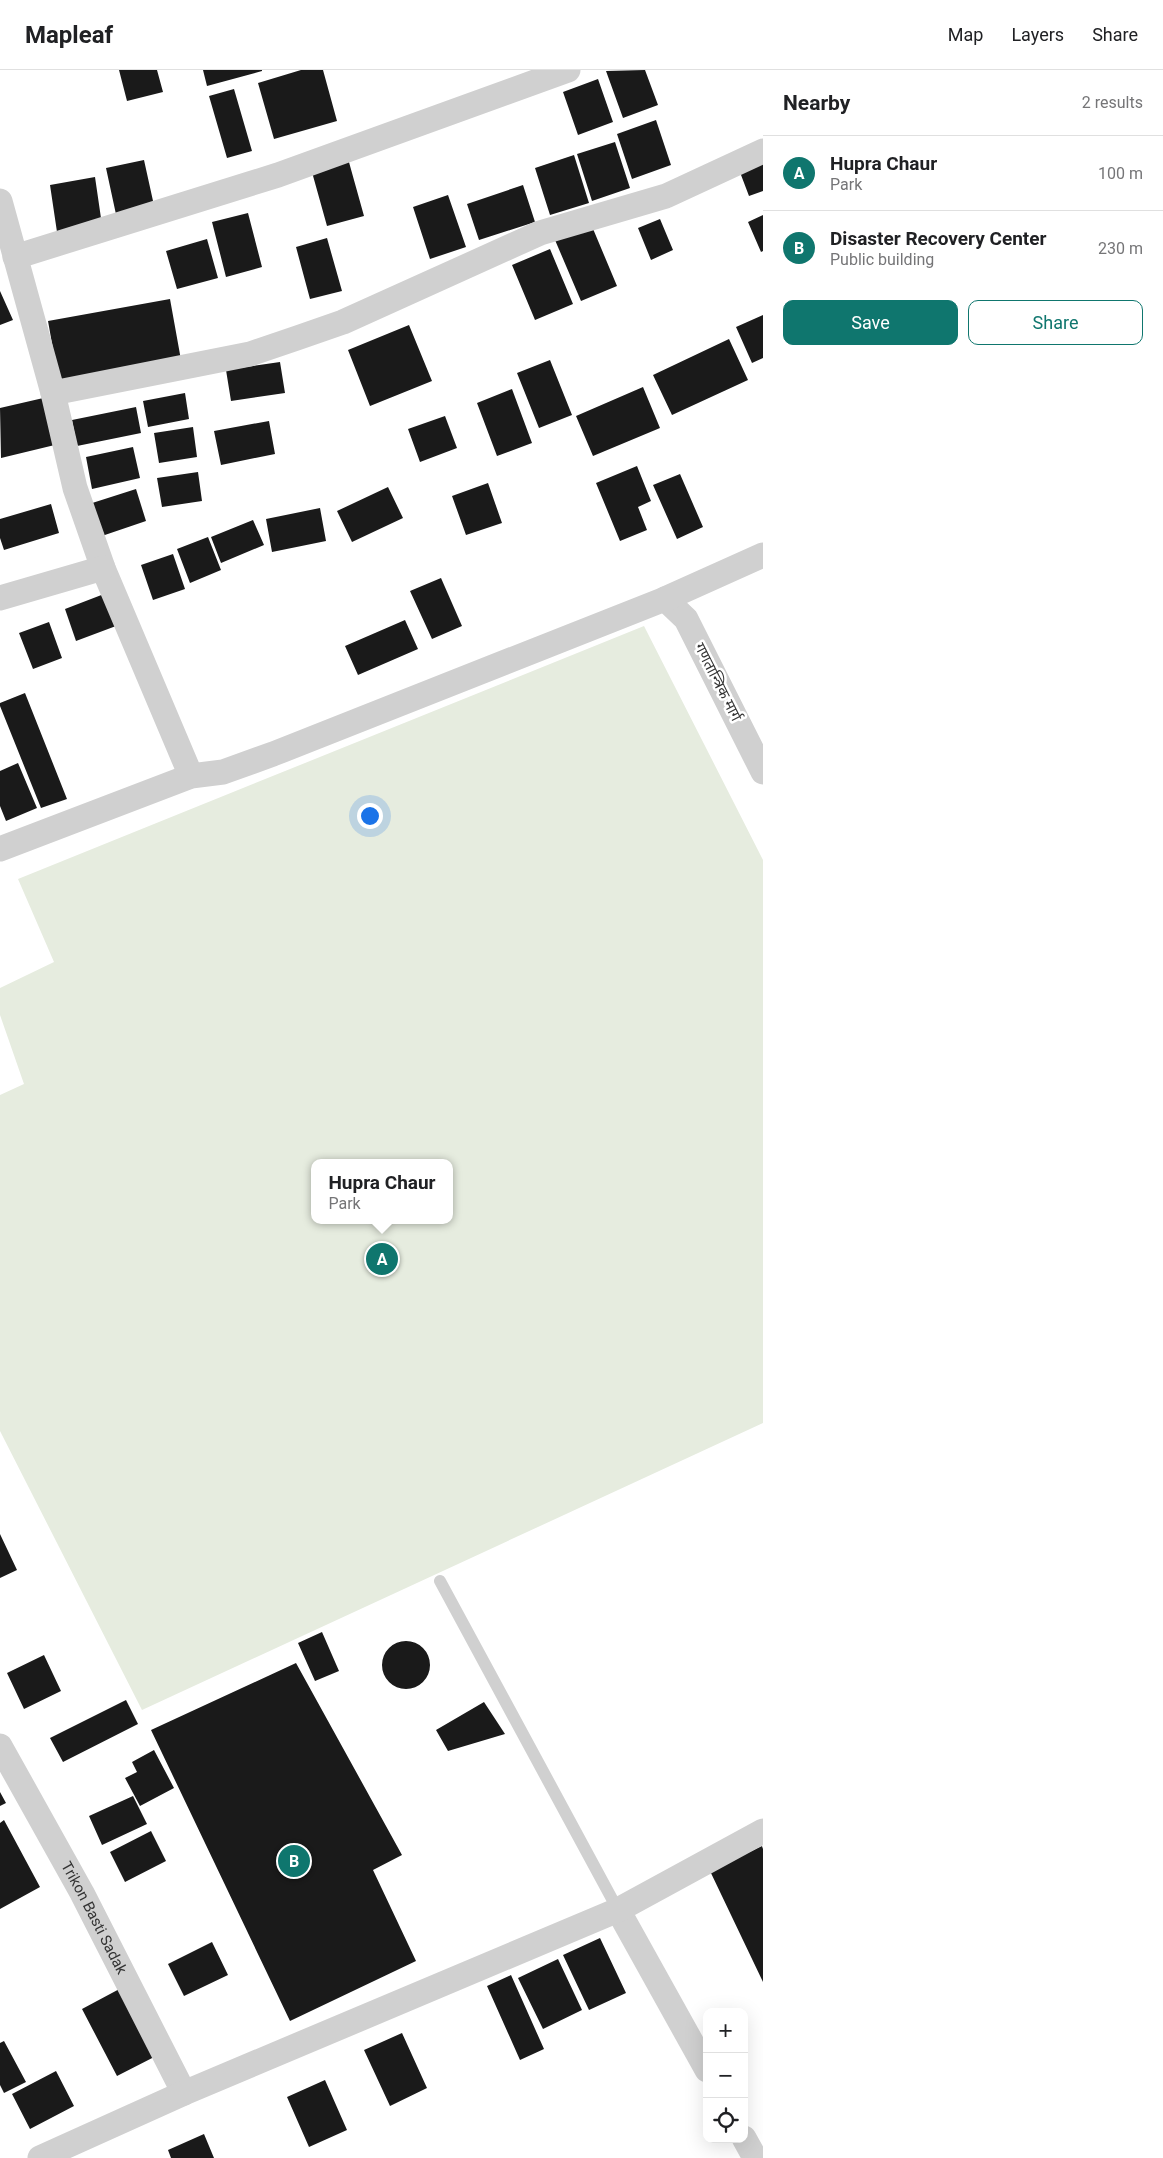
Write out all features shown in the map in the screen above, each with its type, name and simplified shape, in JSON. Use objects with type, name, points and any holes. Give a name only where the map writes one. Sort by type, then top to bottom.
[{"type":"street","points":[[15,257],[278,175],[568,70]]},
{"type":"street","points":[[53,393],[250,354],[297,338],[343,322],[540,234],[666,196],[763,151]]},
{"type":"street","points":[[0,201],[53,393],[76,488],[104,568],[191,776]]},
{"type":"street","points":[[0,849],[191,776],[223,772],[272,754],[664,599],[763,555]]},
{"type":"street","points":[[0,598],[104,568]]},
{"type":"street","name":"गणतान्त्रिक मार्ग","points":[[664,599],[686,620],[763,772]]},
{"type":"street","name":"Trikon Basti Sadak","points":[[0,1746],[82,1893],[184,2093]]},
{"type":"street","points":[[40,2158],[184,2093],[618,1910],[763,1832]]},
{"type":"street","points":[[618,1910],[703,2063]]},
{"type":"street","points":[[747,2143],[755,2158]]},
{"type":"lane","points":[[440,1581],[618,1910]]},
{"type":"shaded area","points":[[644,626],[763,860],[763,1423],[142,1710],[0,1431],[0,1095],[24,1084],[0,1015],[0,988],[54,962],[18,879]]},
{"type":"building","points":[[119,70],[157,70],[163,92],[127,101]]},
{"type":"building","points":[[203,70],[262,70],[262,71],[207,86]]},
{"type":"building","points":[[301,70],[323,70],[337,121],[274,139],[258,83]]},
{"type":"building","points":[[645,70],[658,105],[623,118],[606,71]]},
{"type":"building","points":[[598,79],[613,122],[578,135],[563,92]]},
{"type":"building","points":[[234,89],[252,151],[227,158],[209,96]]},
{"type":"building","points":[[656,120],[671,165],[632,179],[617,134]]},
{"type":"building","points":[[615,142],[630,188],[592,201],[577,154]]},
{"type":"building","points":[[347,155],[364,216],[327,226],[310,165]]},
{"type":"building","points":[[574,155],[589,203],[550,215],[535,168]]},
{"type":"building","points":[[763,158],[763,191],[749,196],[738,167]]},
{"type":"building","points":[[144,160],[155,210],[117,219],[106,168]]},
{"type":"building","points":[[95,177],[102,225],[57,232],[50,185]]},
{"type":"building","points":[[523,185],[535,222],[479,240],[467,204]]},
{"type":"building","points":[[448,195],[466,247],[430,259],[413,207]]},
{"type":"building","points":[[248,213],[262,267],[226,277],[212,222]]},
{"type":"building","points":[[763,215],[763,251],[761,252],[748,222]]},
{"type":"building","points":[[660,219],[673,250],[651,260],[638,228]]},
{"type":"building","points":[[591,224],[617,286],[581,301],[555,240]]},
{"type":"building","points":[[327,238],[342,291],[310,299],[296,247]]},
{"type":"building","points":[[207,239],[218,278],[177,289],[166,251]]},
{"type":"building","points":[[550,249],[573,304],[535,320],[512,265]]},
{"type":"building","points":[[0,291],[13,320],[0,325]]},
{"type":"building","points":[[170,299],[181,360],[59,383],[48,321]]},
{"type":"building","points":[[763,315],[763,358],[752,363],[736,327]]},
{"type":"building","points":[[409,325],[432,381],[370,406],[348,350]]},
{"type":"building","points":[[729,339],[748,380],[672,415],[653,375]]},
{"type":"building","points":[[550,360],[572,415],[539,428],[517,373]]},
{"type":"building","points":[[280,362],[285,393],[231,401],[226,370]]},
{"type":"building","points":[[643,387],[660,428],[593,456],[576,416]]},
{"type":"building","points":[[512,389],[532,443],[497,456],[477,403]]},
{"type":"building","points":[[185,393],[189,419],[148,427],[143,401]]},
{"type":"building","points":[[52,396],[63,443],[1,458],[0,408]]},
{"type":"building","points":[[136,407],[141,433],[77,446],[72,420]]},
{"type":"building","points":[[445,416],[457,448],[420,462],[408,429]]},
{"type":"building","points":[[269,421],[275,454],[221,465],[214,431]]},
{"type":"building","points":[[193,427],[197,457],[159,463],[154,433]]},
{"type":"building","points":[[133,447],[140,478],[92,489],[86,457]]},
{"type":"building","points":[[637,466],[651,501],[638,507],[647,530],[620,541],[596,483]]},
{"type":"building","points":[[198,472],[202,501],[162,507],[157,478]]},
{"type":"building","points":[[680,474],[703,527],[677,539],[653,485]]},
{"type":"building","points":[[488,483],[502,523],[466,535],[452,496]]},
{"type":"building","points":[[388,487],[403,518],[352,542],[337,511]]},
{"type":"building","points":[[136,489],[146,521],[96,538],[86,505]]},
{"type":"building","points":[[51,504],[59,533],[4,550],[0,538],[0,519]]},
{"type":"building","points":[[320,508],[326,541],[272,552],[266,519]]},
{"type":"building","points":[[253,520],[264,545],[221,563],[211,537]]},
{"type":"building","points":[[208,537],[221,570],[190,583],[177,549]]},
{"type":"building","points":[[173,554],[185,589],[153,600],[141,565]]},
{"type":"building","points":[[441,578],[462,626],[432,639],[410,591]]},
{"type":"building","points":[[104,594],[116,626],[76,641],[65,609]]},
{"type":"building","points":[[405,620],[418,649],[358,675],[345,646]]},
{"type":"building","points":[[49,622],[62,658],[33,669],[19,633]]},
{"type":"building","points":[[25,693],[67,799],[41,808],[0,706],[0,703]]},
{"type":"building","points":[[18,763],[37,808],[6,821],[0,806],[0,771]]},
{"type":"building","points":[[0,1534],[17,1570],[0,1578]]},
{"type":"building","points":[[322,1632],[339,1671],[315,1681],[298,1643]]},
{"type":"building","points":[[406,1641],[415,1643],[423,1648],[428,1656],[430,1665],[428,1674],[423,1682],[415,1687],[406,1689],[397,1687],[389,1682],[384,1674],[382,1665],[384,1656],[389,1648],[397,1643]]},
{"type":"building","points":[[44,1655],[61,1691],[24,1709],[7,1673]]},
{"type":"building","points":[[296,1663],[402,1855],[373,1870],[416,1961],[290,2021],[151,1730]]},
{"type":"building","points":[[126,1700],[138,1724],[63,1762],[50,1738]]},
{"type":"building","points":[[484,1702],[505,1734],[448,1751],[436,1730]]},
{"type":"building","points":[[154,1750],[174,1788],[140,1806],[125,1778],[137,1772],[132,1762]]},
{"type":"building","points":[[0,1792],[6,1803],[0,1806]]},
{"type":"building","points":[[133,1796],[147,1824],[102,1845],[89,1816]]},
{"type":"building","points":[[4,1820],[40,1887],[0,1909],[0,1823]]},
{"type":"building","points":[[151,1831],[166,1861],[125,1882],[110,1852]]},
{"type":"building","points":[[762,1846],[763,1849],[763,1982],[710,1871]]},
{"type":"building","points":[[600,1938],[626,1993],[589,2010],[563,1955]]},
{"type":"building","points":[[212,1942],[228,1975],[184,1996],[168,1964]]},
{"type":"building","points":[[558,1959],[582,2010],[543,2029],[518,1978]]},
{"type":"building","points":[[511,1975],[544,2049],[520,2060],[487,1986]]},
{"type":"building","points":[[125,1986],[160,2054],[117,2076],[82,2009]]},
{"type":"building","points":[[402,2033],[427,2088],[390,2106],[364,2050]]},
{"type":"building","points":[[4,2041],[26,2082],[4,2093],[0,2085],[0,2043]]},
{"type":"building","points":[[56,2071],[74,2106],[30,2129],[12,2094]]},
{"type":"building","points":[[325,2080],[347,2130],[309,2147],[287,2097]]},
{"type":"building","points":[[204,2134],[214,2158],[171,2158],[168,2150]]},
{"type":"place","name":"Hupra Chaur","points":[[382,1259]]},
{"type":"place","name":"Disaster Recovery Center","points":[[294,1861]]}]
